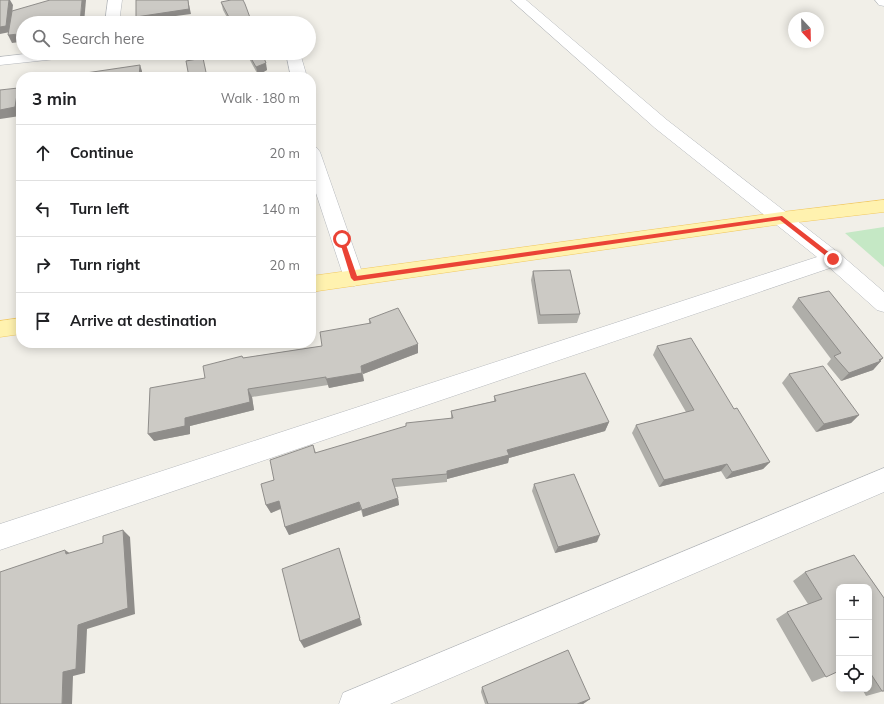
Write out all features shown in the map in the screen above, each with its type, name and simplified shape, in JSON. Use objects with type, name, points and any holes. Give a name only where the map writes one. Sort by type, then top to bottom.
[{"type":"main road","points":[[316,283],[782,218],[884,206]]},
{"type":"main road","points":[[0,329],[16,327]]},
{"type":"street","points":[[113,16],[115,0]]},
{"type":"street","points":[[518,0],[661,124],[833,259],[884,304]]},
{"type":"street","points":[[0,61],[16,59]]},
{"type":"street","points":[[295,60],[298,72]]},
{"type":"street","points":[[316,167],[354,278]]},
{"type":"street","points":[[0,537],[833,259]]},
{"type":"street","points":[[354,704],[884,480]]},
{"type":"green space","points":[[884,227],[884,267],[845,233]]},
{"type":"building","points":[[0,0],[9,0],[6,26],[0,27]]},
{"type":"building","points":[[50,0],[82,0],[81,16],[16,16],[16,34],[8,35],[12,11]]},
{"type":"building","points":[[136,0],[188,0],[189,9],[136,16]]},
{"type":"building","points":[[243,0],[249,16],[228,16],[221,2]]},
{"type":"building","points":[[203,60],[206,72],[188,72],[186,61]]},
{"type":"building","points":[[252,60],[265,60],[266,63],[256,67]]},
{"type":"building","points":[[140,65],[139,72],[93,72]]},
{"type":"building","points":[[16,88],[15,107],[0,110],[0,90]]},
{"type":"building","points":[[570,270],[580,314],[540,315],[533,271]]},
{"type":"building","points":[[829,291],[883,358],[879,360],[881,361],[849,373],[834,356],[841,353],[798,298]]},
{"type":"building","points":[[398,308],[418,344],[361,366],[362,373],[248,389],[250,402],[185,418],[185,426],[148,434],[150,388],[205,378],[203,366],[242,356],[243,358],[316,348],[322,346],[320,332],[371,323],[369,319]]},
{"type":"building","points":[[691,338],[734,409],[737,408],[770,462],[732,472],[727,464],[664,480],[636,425],[694,410],[657,346]]},
{"type":"building","points":[[823,366],[859,415],[824,424],[789,374]]},
{"type":"building","points":[[585,373],[609,422],[507,450],[509,455],[447,471],[447,474],[392,479],[398,498],[362,510],[359,502],[285,527],[279,501],[266,505],[261,484],[274,480],[270,460],[313,445],[315,453],[406,426],[406,423],[453,418],[451,411],[496,401],[494,396]]},
{"type":"building","points":[[574,474],[600,535],[558,547],[534,484]]},
{"type":"building","points":[[123,530],[128,608],[78,625],[76,669],[63,672],[62,704],[0,704],[0,572],[65,550],[66,554],[103,543],[103,536]]},
{"type":"building","points":[[339,548],[360,618],[300,641],[282,569]]},
{"type":"building","points":[[854,555],[884,598],[884,691],[882,691],[872,676],[872,584],[836,584],[836,672],[826,677],[787,612],[822,599],[805,572]]},
{"type":"building","points":[[568,650],[590,699],[577,704],[488,704],[482,687]]},
{"type":"route","points":[[342,239],[354,278],[782,218],[833,259]]}]
